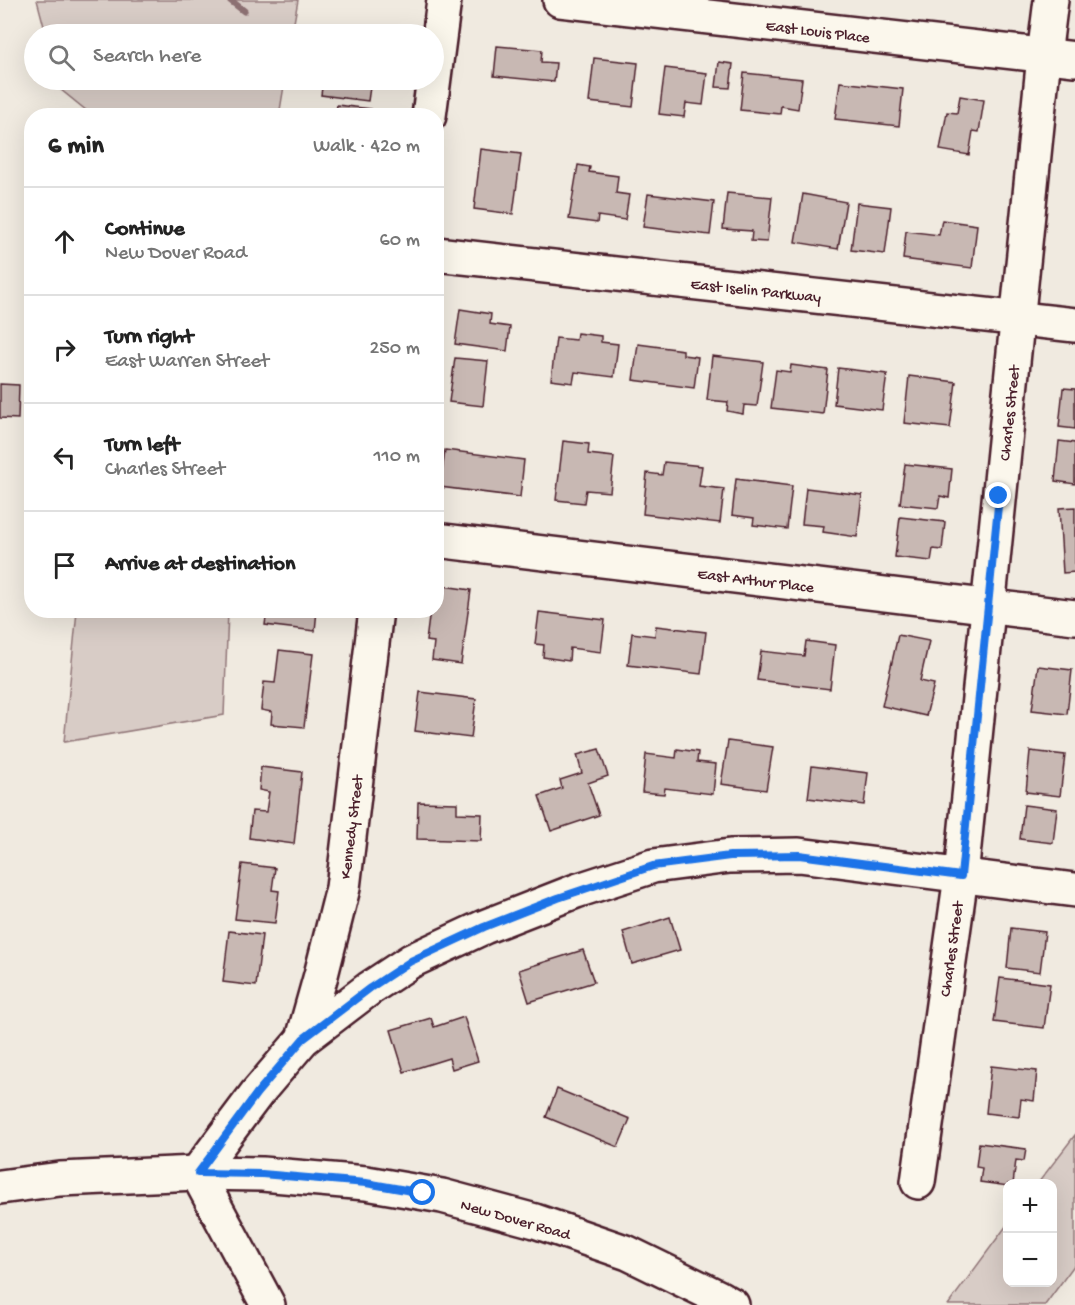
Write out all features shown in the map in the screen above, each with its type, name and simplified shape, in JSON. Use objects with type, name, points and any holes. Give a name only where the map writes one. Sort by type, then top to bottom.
[{"type":"street","points":[[441,24],[444,0]]},
{"type":"street","name":"East Louis Place","points":[[560,0],[1060,58]]},
{"type":"street","name":"Charles Street","points":[[918,1182],[961,876],[1017,318],[1060,58],[1051,0]]},
{"type":"street","points":[[430,108],[432,90]]},
{"type":"street","name":"East Iselin Parkway","points":[[444,255],[1075,325]]},
{"type":"street","name":"East Arthur Place","points":[[444,541],[1075,617]]},
{"type":"street","name":"Kennedy Street","points":[[303,1039],[343,888],[375,618]]},
{"type":"street","points":[[268,1305],[198,1173],[257,1093],[303,1039],[370,988],[411,961],[484,927],[576,891],[653,866],[730,856],[799,855],[1075,890]]},
{"type":"street","name":"New Dover Road","points":[[0,1187],[60,1179],[198,1173],[262,1174],[366,1183],[442,1196],[535,1221],[628,1253],[732,1305]]},
{"type":"shaded area","points":[[37,0],[298,0],[294,24],[43,24]]},
{"type":"shaded area","points":[[61,90],[283,90],[280,108],[83,108]]},
{"type":"shaded area","points":[[76,618],[228,618],[224,715],[64,742]]},
{"type":"shaded area","points":[[1075,1135],[1075,1264],[1045,1305],[948,1305],[1003,1230],[1003,1287],[1057,1287],[1057,1179],[1041,1179]]},
{"type":"building","points":[[497,46],[542,50],[541,62],[556,63],[554,82],[494,76]]},
{"type":"building","points":[[594,58],[638,63],[633,107],[589,102]]},
{"type":"building","points":[[719,62],[733,64],[730,88],[716,87]]},
{"type":"building","points":[[665,68],[707,73],[703,105],[686,103],[684,117],[659,114]]},
{"type":"building","points":[[744,73],[802,79],[798,109],[781,106],[780,114],[740,110]]},
{"type":"building","points":[[840,82],[903,89],[899,126],[835,119]]},
{"type":"building","points":[[322,90],[370,90],[368,101],[321,95]]},
{"type":"building","points":[[960,96],[984,100],[979,132],[973,131],[969,155],[940,150],[947,112],[957,113]]},
{"type":"building","points":[[337,105],[362,108],[336,108]]},
{"type":"building","points":[[481,149],[521,154],[513,214],[474,209]]},
{"type":"building","points":[[578,165],[590,167],[589,172],[618,176],[616,193],[629,195],[625,220],[598,216],[597,223],[569,219]]},
{"type":"building","points":[[727,193],[772,197],[767,242],[751,241],[752,231],[723,229]]},
{"type":"building","points":[[648,194],[714,202],[710,235],[643,227]]},
{"type":"building","points":[[803,194],[846,202],[838,249],[795,242]]},
{"type":"building","points":[[857,203],[891,207],[885,254],[851,250]]},
{"type":"building","points":[[942,220],[977,225],[972,268],[903,259],[906,231],[939,235]]},
{"type":"building","points":[[460,309],[491,314],[490,324],[510,327],[507,351],[455,344]]},
{"type":"building","points":[[577,333],[601,336],[601,342],[618,344],[614,377],[575,372],[573,383],[551,380],[556,338],[576,340]]},
{"type":"building","points":[[638,344],[683,350],[683,355],[698,357],[694,388],[633,380]]},
{"type":"building","points":[[712,356],[763,362],[757,406],[744,405],[743,414],[727,411],[728,402],[707,400]]},
{"type":"building","points":[[455,358],[488,361],[483,406],[449,402]]},
{"type":"building","points":[[791,365],[828,370],[823,414],[771,408],[776,370],[790,372]]},
{"type":"building","points":[[838,368],[887,374],[882,410],[834,404]]},
{"type":"building","points":[[909,376],[956,382],[950,428],[904,423]]},
{"type":"building","points":[[0,384],[19,385],[18,419],[0,418]]},
{"type":"building","points":[[1063,388],[1075,389],[1075,429],[1059,427]]},
{"type":"building","points":[[563,441],[589,444],[588,454],[614,457],[610,492],[586,490],[584,503],[556,500]]},
{"type":"building","points":[[1059,441],[1075,443],[1075,484],[1055,481]]},
{"type":"building","points":[[445,450],[524,460],[520,497],[444,488]]},
{"type":"building","points":[[664,462],[702,466],[699,486],[724,489],[720,523],[643,514],[647,473],[662,475]]},
{"type":"building","points":[[905,464],[952,469],[949,498],[940,496],[938,508],[900,504]]},
{"type":"building","points":[[736,479],[792,486],[787,529],[753,525],[754,518],[732,515]]},
{"type":"building","points":[[806,488],[862,495],[857,537],[823,532],[824,526],[802,524]]},
{"type":"building","points":[[1075,507],[1075,572],[1063,573],[1059,508]]},
{"type":"building","points":[[900,517],[945,522],[942,550],[933,549],[931,561],[895,557]]},
{"type":"building","points":[[444,586],[471,590],[461,664],[432,660],[434,642],[426,641],[429,618],[444,618]]},
{"type":"building","points":[[539,612],[605,620],[601,652],[570,648],[569,661],[543,657],[544,645],[535,644]]},
{"type":"building","points":[[266,618],[316,618],[315,631],[265,625]]},
{"type":"building","points":[[656,626],[706,632],[701,674],[628,665],[632,633],[655,636]]},
{"type":"building","points":[[898,635],[929,641],[920,681],[934,684],[926,716],[882,706]]},
{"type":"building","points":[[806,641],[835,645],[830,689],[757,680],[761,651],[804,656]]},
{"type":"building","points":[[279,650],[313,654],[304,727],[271,724],[272,712],[261,710],[264,682],[275,683]]},
{"type":"building","points":[[1038,666],[1072,670],[1067,714],[1032,710]]},
{"type":"building","points":[[420,692],[476,699],[471,738],[415,731]]},
{"type":"building","points":[[728,741],[773,747],[766,790],[721,784]]},
{"type":"building","points":[[599,749],[608,776],[588,783],[599,815],[551,831],[539,796],[562,788],[560,780],[582,773],[577,755]]},
{"type":"building","points":[[677,749],[698,752],[697,762],[716,764],[713,794],[665,788],[664,794],[642,792],[646,754],[676,758]]},
{"type":"building","points":[[1030,751],[1065,755],[1060,796],[1026,792]]},
{"type":"building","points":[[812,766],[868,773],[864,805],[808,798]]},
{"type":"building","points":[[261,767],[302,772],[294,844],[249,838],[252,811],[266,812],[269,792],[259,790]]},
{"type":"building","points":[[418,802],[457,803],[457,813],[482,814],[481,841],[417,839]]},
{"type":"building","points":[[1024,805],[1057,809],[1053,843],[1020,839]]},
{"type":"building","points":[[242,864],[275,868],[272,890],[279,891],[275,923],[235,919]]},
{"type":"building","points":[[670,917],[680,950],[632,964],[623,932]]},
{"type":"building","points":[[1011,928],[1045,932],[1040,972],[1007,968]]},
{"type":"building","points":[[229,931],[262,935],[256,986],[223,982]]},
{"type":"building","points":[[583,950],[594,982],[529,1002],[519,970]]},
{"type":"building","points":[[1000,978],[1050,984],[1044,1028],[994,1022]]},
{"type":"building","points":[[464,1017],[478,1061],[452,1069],[449,1058],[404,1072],[391,1030],[431,1018],[434,1027]]},
{"type":"building","points":[[991,1066],[1037,1071],[1034,1101],[1021,1099],[1019,1117],[986,1113]]},
{"type":"building","points":[[557,1089],[630,1119],[618,1147],[546,1117]]},
{"type":"building","points":[[979,1143],[1026,1149],[1024,1161],[1016,1160],[1014,1179],[1003,1179],[1003,1185],[980,1182],[982,1168],[976,1167]]},
{"type":"waterway","points":[[230,0],[244,11]]},
{"type":"route","points":[[423,1193],[366,1183],[262,1174],[198,1173],[257,1093],[303,1039],[370,988],[411,961],[484,927],[558,898],[653,866],[730,856],[799,855],[961,876],[999,496]]}]
